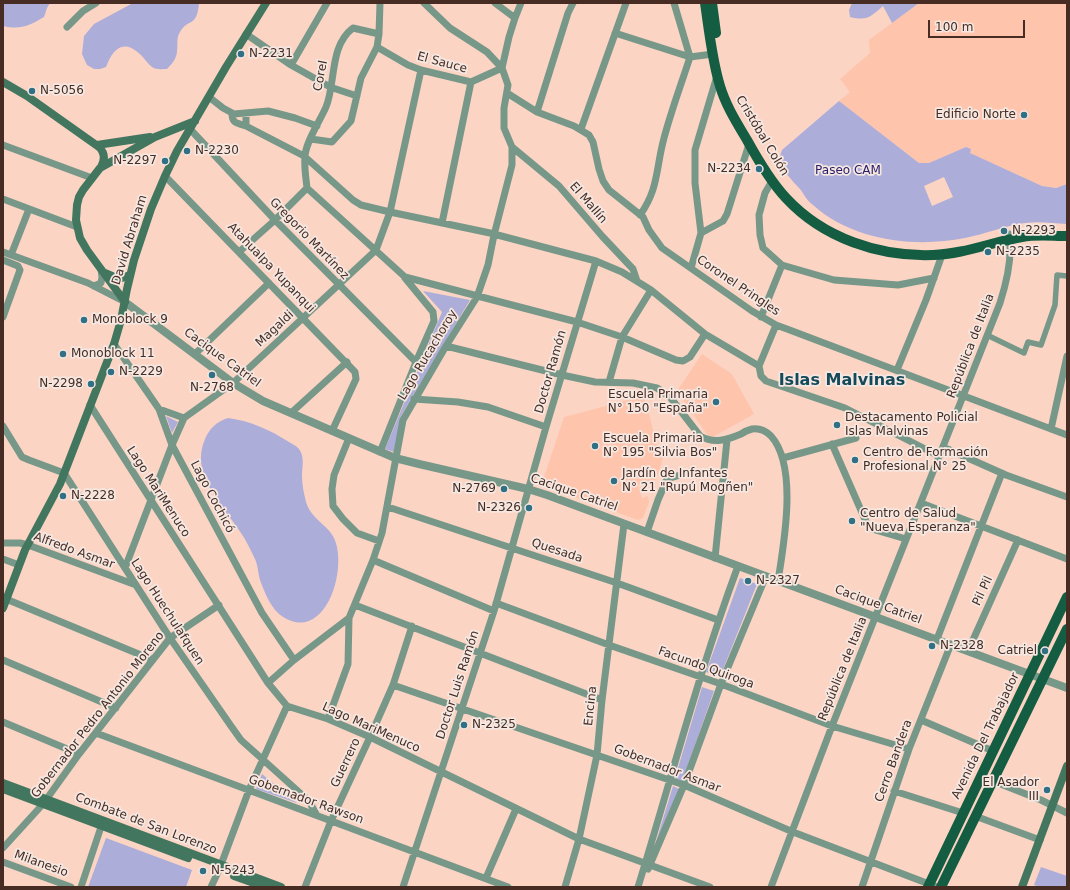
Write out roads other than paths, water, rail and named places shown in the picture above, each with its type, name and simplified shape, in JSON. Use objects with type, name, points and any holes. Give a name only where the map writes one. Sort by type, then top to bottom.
[{"type":"main road","name":"David Abraham","points":[[3,608],[28,545],[53,500],[114,344],[122,320],[130,275],[144,229],[165,176],[190,129],[266,3]]},
{"type":"main road","name":"Cristóbal Colón","points":[[705,3],[717,76],[730,110],[748,144],[786,198],[804,214],[827,230],[869,248],[889,253],[912,255],[942,255],[966,252],[1032,230],[1067,231]]},
{"type":"main road","name":"Cristóbal Colón","points":[[712,3],[724,76],[730,95],[740,117],[781,182],[795,198],[812,213],[849,234],[875,243],[898,248],[953,248],[1010,237],[1067,236]]},
{"type":"main road","points":[[3,82],[27,96],[101,149],[104,155],[104,162],[83,190],[77,205],[77,227],[83,244],[125,302]]},
{"type":"main road","points":[[100,168],[154,137],[195,121]]},
{"type":"main road","points":[[97,145],[154,137]]},
{"type":"main road","points":[[102,271],[119,279],[130,275]]},
{"type":"main road","name":"Avenida Del Trabajador","points":[[932,886],[963,813],[1067,597]]},
{"type":"main road","points":[[941,887],[1067,629]]},
{"type":"main road","points":[[1022,887],[1067,766]]},
{"type":"main road","name":"Combate de San Lorenzo","points":[[3,783],[44,802]]},
{"type":"main road","name":"Combate de San Lorenzo","points":[[3,789],[44,802],[220,867],[281,887]]},
{"type":"main road","name":"Combate de San Lorenzo","points":[[220,867],[265,887]]},
{"type":"street","points":[[67,27],[83,11],[96,3]]},
{"type":"street","points":[[291,65],[328,3]]},
{"type":"street","points":[[311,139],[332,142],[351,121],[361,78],[377,47],[380,34],[380,3]]},
{"type":"street","points":[[495,3],[515,18]]},
{"type":"street","points":[[502,68],[515,18],[521,3]]},
{"type":"street","points":[[537,112],[568,13],[573,3]]},
{"type":"street","points":[[581,129],[626,3]]},
{"type":"street","points":[[640,214],[649,203],[654,189],[663,142],[690,57],[674,3]]},
{"type":"street","points":[[428,5],[450,28],[487,52],[502,68]]},
{"type":"street","name":"Corel","points":[[304,156],[316,126],[327,105],[339,44],[352,28],[380,34]]},
{"type":"street","points":[[615,33],[690,57],[713,54]]},
{"type":"street","points":[[246,34],[291,65],[330,87],[357,96]]},
{"type":"street","name":"El Sauce","points":[[377,47],[408,65],[421,70],[471,82],[502,68]]},
{"type":"street","name":"Lago Rucachoroy","points":[[268,682],[349,618],[373,560],[382,533],[403,420],[414,399],[477,297],[488,265],[494,234],[512,165],[512,147],[504,128],[504,108],[508,85],[502,68]]},
{"type":"street","name":"Magaldi","points":[[184,418],[233,383],[376,250],[390,212],[421,70]]},
{"type":"street","points":[[691,268],[701,233],[695,183],[695,150],[717,76]]},
{"type":"street","points":[[442,223],[471,82]]},
{"type":"street","name":"Coronel Pringles","points":[[507,93],[537,112],[581,129],[589,135],[593,142],[599,169],[609,190],[643,217],[649,230],[662,248],[761,317],[776,325],[1067,435]]},
{"type":"street","points":[[209,97],[232,113],[268,111],[295,118],[316,126]]},
{"type":"street","points":[[232,113],[232,119],[234,122],[246,126],[304,156],[353,200],[361,204],[390,212],[494,234],[596,261],[622,272],[652,290],[704,334],[759,366]]},
{"type":"street","points":[[246,113],[246,126]]},
{"type":"street","name":"Gregorio Martínez","points":[[190,129],[339,286],[416,362]]},
{"type":"street","points":[[701,233],[723,220],[727,214],[748,144]]},
{"type":"street","points":[[3,145],[92,178]]},
{"type":"street","name":"El Mallín","points":[[512,147],[559,186],[633,269],[637,281]]},
{"type":"street","points":[[304,156],[307,188],[405,277],[433,312],[434,321],[380,452]]},
{"type":"street","name":"Atahualpa Yupanqui","points":[[165,176],[347,362],[355,372],[356,379],[332,431]]},
{"type":"street","points":[[772,180],[764,193],[759,215],[760,235],[763,248],[782,265],[834,280],[898,285],[934,278]]},
{"type":"street","points":[[239,252],[275,220],[307,188]]},
{"type":"street","points":[[3,199],[77,227]]},
{"type":"street","points":[[11,255],[29,209]]},
{"type":"street","name":"República de Italia","points":[[771,887],[832,726],[1005,287],[1008,270],[1010,237]]},
{"type":"street","name":"Cacique Catriel","points":[[3,252],[94,286],[125,302],[233,383],[256,397],[380,452],[395,458],[528,489],[876,616],[1067,688]]},
{"type":"street","points":[[897,370],[942,255]]},
{"type":"street","points":[[3,260],[17,265],[20,268],[3,317]]},
{"type":"street","name":"Doctor Ramón","points":[[528,489],[596,261]]},
{"type":"street","points":[[761,317],[782,265]]},
{"type":"street","points":[[94,286],[101,283],[102,271]]},
{"type":"street","points":[[987,335],[1024,353],[1028,342],[1041,345],[1055,305],[1057,275],[1067,276]]},
{"type":"street","points":[[405,277],[577,322],[622,337],[683,362],[690,357],[704,334]]},
{"type":"street","points":[[195,354],[269,283]]},
{"type":"street","points":[[609,382],[622,337],[652,290]]},
{"type":"street","points":[[776,325],[759,366],[761,376],[766,381],[844,408],[939,456]]},
{"type":"street","name":"Lago Cochicó","points":[[114,344],[160,409],[172,445],[262,614],[294,660]]},
{"type":"street","points":[[446,346],[562,376],[595,382],[633,383],[657,388],[670,397],[700,436],[706,439],[714,441],[727,440],[751,429],[760,429],[768,433],[778,443],[783,458],[786,489],[786,528],[778,581]]},
{"type":"street","points":[[1051,429],[1065,372],[1067,356]]},
{"type":"street","points":[[291,413],[347,362]]},
{"type":"street","points":[[414,399],[458,402],[488,407],[546,427]]},
{"type":"street","name":"Lago MariMenuco","points":[[90,406],[268,682],[287,706],[328,719],[370,738],[579,840],[710,887]]},
{"type":"street","points":[[125,568],[172,445],[184,418],[160,409]]},
{"type":"street","points":[[3,426],[22,457],[64,473]]},
{"type":"street","points":[[349,438],[334,475],[332,489],[333,506],[342,519],[357,533],[379,541]]},
{"type":"street","points":[[783,458],[856,438]]},
{"type":"street","points":[[715,558],[727,440]]},
{"type":"street","points":[[832,444],[867,524],[872,529],[906,539]]},
{"type":"street","points":[[943,447],[1002,473],[1067,497]]},
{"type":"street","points":[[647,532],[667,478],[690,472],[723,474]]},
{"type":"street","name":"Lago Huechulafquen","points":[[64,473],[170,638],[241,740],[309,801],[316,814]]},
{"type":"street","points":[[937,639],[1002,473]]},
{"type":"street","name":"Doctor Luis Ramón","points":[[403,887],[494,611],[528,489]]},
{"type":"street","points":[[921,502],[1067,559]]},
{"type":"street","name":"Quesada","points":[[388,507],[617,583],[718,620]]},
{"type":"street","name":"Encina","points":[[565,887],[579,840],[597,754],[602,700],[624,524]]},
{"type":"street","name":"Pil Pil","points":[[968,651],[1018,540]]},
{"type":"street","name":"Alfredo Asmar","points":[[3,543],[20,543],[28,545],[137,585]]},
{"type":"street","points":[[3,559],[19,565]]},
{"type":"street","points":[[373,560],[494,611]]},
{"type":"street","points":[[639,887],[647,864],[700,677],[718,620],[738,566]]},
{"type":"street","points":[[647,864],[684,785],[722,684],[766,576]]},
{"type":"street","points":[[6,599],[153,660]]},
{"type":"street","name":"Facundo Quiroga","points":[[496,603],[609,645],[722,684],[832,726],[909,749]]},
{"type":"street","name":"Gobernador Pedro Antonio Moreno","points":[[3,848],[44,802],[170,638],[219,605]]},
{"type":"street","points":[[355,605],[602,700]]},
{"type":"street","points":[[328,719],[348,664],[349,618]]},
{"type":"street","name":"Guerrero","points":[[305,887],[331,821],[393,685],[412,626]]},
{"type":"street","points":[[1053,631],[1055,632],[1037,669],[1035,670],[1053,631]]},
{"type":"street","name":"Cerro Bandera","points":[[862,887],[909,749],[951,644]]},
{"type":"street","points":[[3,660],[116,708]]},
{"type":"street","name":"Gobernador Asmar","points":[[393,685],[671,780],[792,832],[932,886]]},
{"type":"street","points":[[211,887],[249,790],[287,706]]},
{"type":"street","points":[[921,720],[993,751]]},
{"type":"street","points":[[3,722],[80,754]]},
{"type":"street","name":"Gobernador Rawson","points":[[96,733],[508,887]]},
{"type":"street","points":[[993,781],[1041,800],[1067,813]]},
{"type":"street","points":[[894,791],[963,813]]},
{"type":"street","points":[[486,878],[516,809]]},
{"type":"street","points":[[975,816],[1040,840]]},
{"type":"street","points":[[81,887],[102,823]]},
{"type":"street","name":"Milanesio","points":[[3,862],[71,887]]},
{"type":"place","name":"N-2231","points":[[241,54]]},
{"type":"place","name":"N-5056","points":[[32,91]]},
{"type":"place","name":"Edificio Norte","points":[[1024,115]]},
{"type":"place","name":"N-2230","points":[[187,151]]},
{"type":"place","name":"N-2297","points":[[165,161]]},
{"type":"place","name":"N-2234","points":[[759,169]]},
{"type":"place","name":"N-2293","points":[[1004,231]]},
{"type":"place","name":"N-2235","points":[[988,252]]},
{"type":"place","name":"Monoblock 9","points":[[84,320]]},
{"type":"place","name":"Monoblock 11","points":[[63,354]]},
{"type":"place","name":"N-2229","points":[[111,372]]},
{"type":"place","name":"N-2768","points":[[212,375]]},
{"type":"place","name":"N-2298","points":[[91,384]]},
{"type":"place","name":"Escuela Primaria N° 150 \"España\"","points":[[716,402]]},
{"type":"place","name":"Destacamento Policial Islas Malvinas","points":[[837,425]]},
{"type":"place","name":"Escuela Primaria N° 195 \"Silvia Bos\"","points":[[595,446]]},
{"type":"place","name":"Centro de Formación Profesional N° 25","points":[[855,460]]},
{"type":"place","name":"Jardín de Infantes N° 21 \"Rupú Mogñen\"","points":[[614,481]]},
{"type":"place","name":"N-2769","points":[[504,489]]},
{"type":"place","name":"N-2228","points":[[63,496]]},
{"type":"place","name":"N-2326","points":[[529,508]]},
{"type":"place","name":"Centro de Salud \"Nueva Esperanza\"","points":[[852,521]]},
{"type":"place","name":"N-2327","points":[[748,581]]},
{"type":"place","name":"N-2328","points":[[932,646]]},
{"type":"place","name":"Catriel","points":[[1045,651]]},
{"type":"place","name":"N-2325","points":[[464,725]]},
{"type":"place","name":"El Asador III","points":[[1047,790]]},
{"type":"place","name":"N-5243","points":[[203,871]]},
{"type":"district","name":"Islas Malvinas","points":[[842,381]]},
{"type":"park label","name":"Paseo CAM","points":[[848,171]]}]
